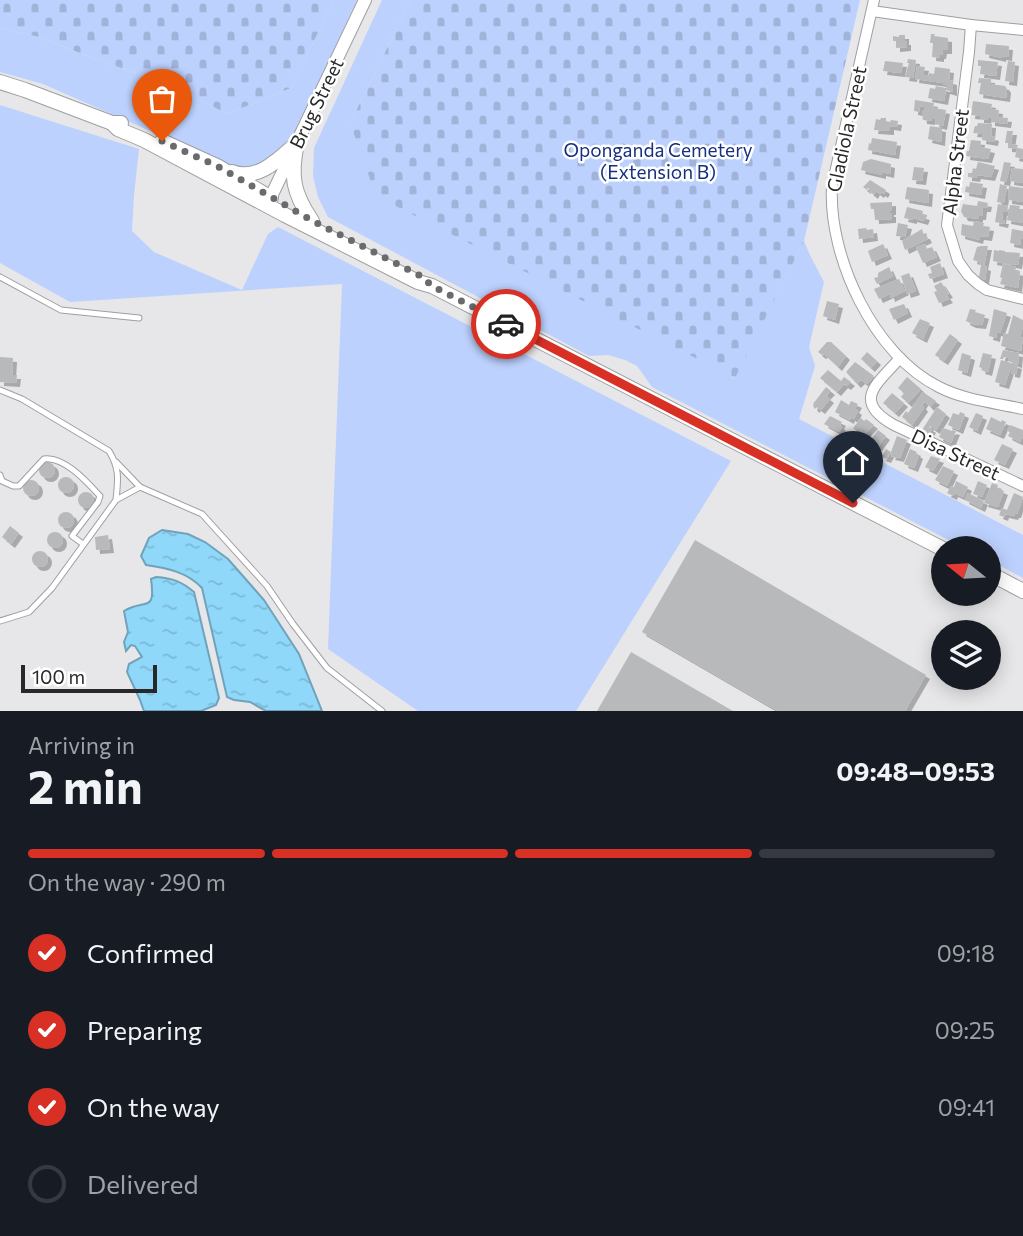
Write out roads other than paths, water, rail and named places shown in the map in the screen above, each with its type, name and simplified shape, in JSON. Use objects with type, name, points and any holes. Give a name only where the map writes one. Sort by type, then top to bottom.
[{"type":"main road","points":[[0,82],[121,123],[238,174],[256,173],[265,169],[297,143]]},
{"type":"main road","points":[[112,122],[118,129],[269,202],[418,282],[432,286],[931,544]]},
{"type":"main road","points":[[297,143],[292,170],[301,205],[313,221]]},
{"type":"main road","points":[[217,166],[269,202],[313,221],[421,276],[432,286]]},
{"type":"main road","points":[[1001,579],[1023,591]]},
{"type":"street","name":"Brug Street","points":[[269,202],[365,0]]},
{"type":"street","points":[[873,5],[971,25],[1023,30]]},
{"type":"street","name":"Gladiola Street","points":[[873,5],[834,174],[831,201],[839,247],[860,301],[882,338],[912,370],[942,389],[956,394],[1023,409]]},
{"type":"street","name":"Alpha Street","points":[[971,25],[947,225],[958,261],[968,275],[987,290],[1023,299]]},
{"type":"street","name":"Disa Street","points":[[900,358],[870,396],[872,409],[894,425],[1023,486]]},
{"type":"lane","points":[[0,277],[61,310],[139,318]]},
{"type":"lane","points":[[0,390],[22,400],[109,452],[140,487],[202,514],[267,586],[327,668],[382,711]]},
{"type":"lane","points":[[1,479],[13,486],[19,486],[44,458],[60,462],[78,474],[100,496],[72,536],[83,544]]},
{"type":"lane","points":[[116,462],[116,500]]},
{"type":"lane","points":[[0,621],[29,612],[51,588],[116,500],[140,487]]},
{"type":"water","points":[[162,530],[188,534],[205,542],[228,559],[264,600],[299,654],[322,711],[266,711],[250,702],[227,697],[202,588],[183,574],[146,565],[141,556],[149,538]]},
{"type":"water","points":[[156,577],[177,581],[194,592],[219,698],[216,705],[201,711],[144,711],[127,672],[129,664],[142,657],[135,646],[131,645],[126,651],[124,642],[128,632],[124,611],[150,601],[151,579]]},
{"type":"park label","name":"Oponganda Cemetery (Extension B)","points":[[658,160]]}]
